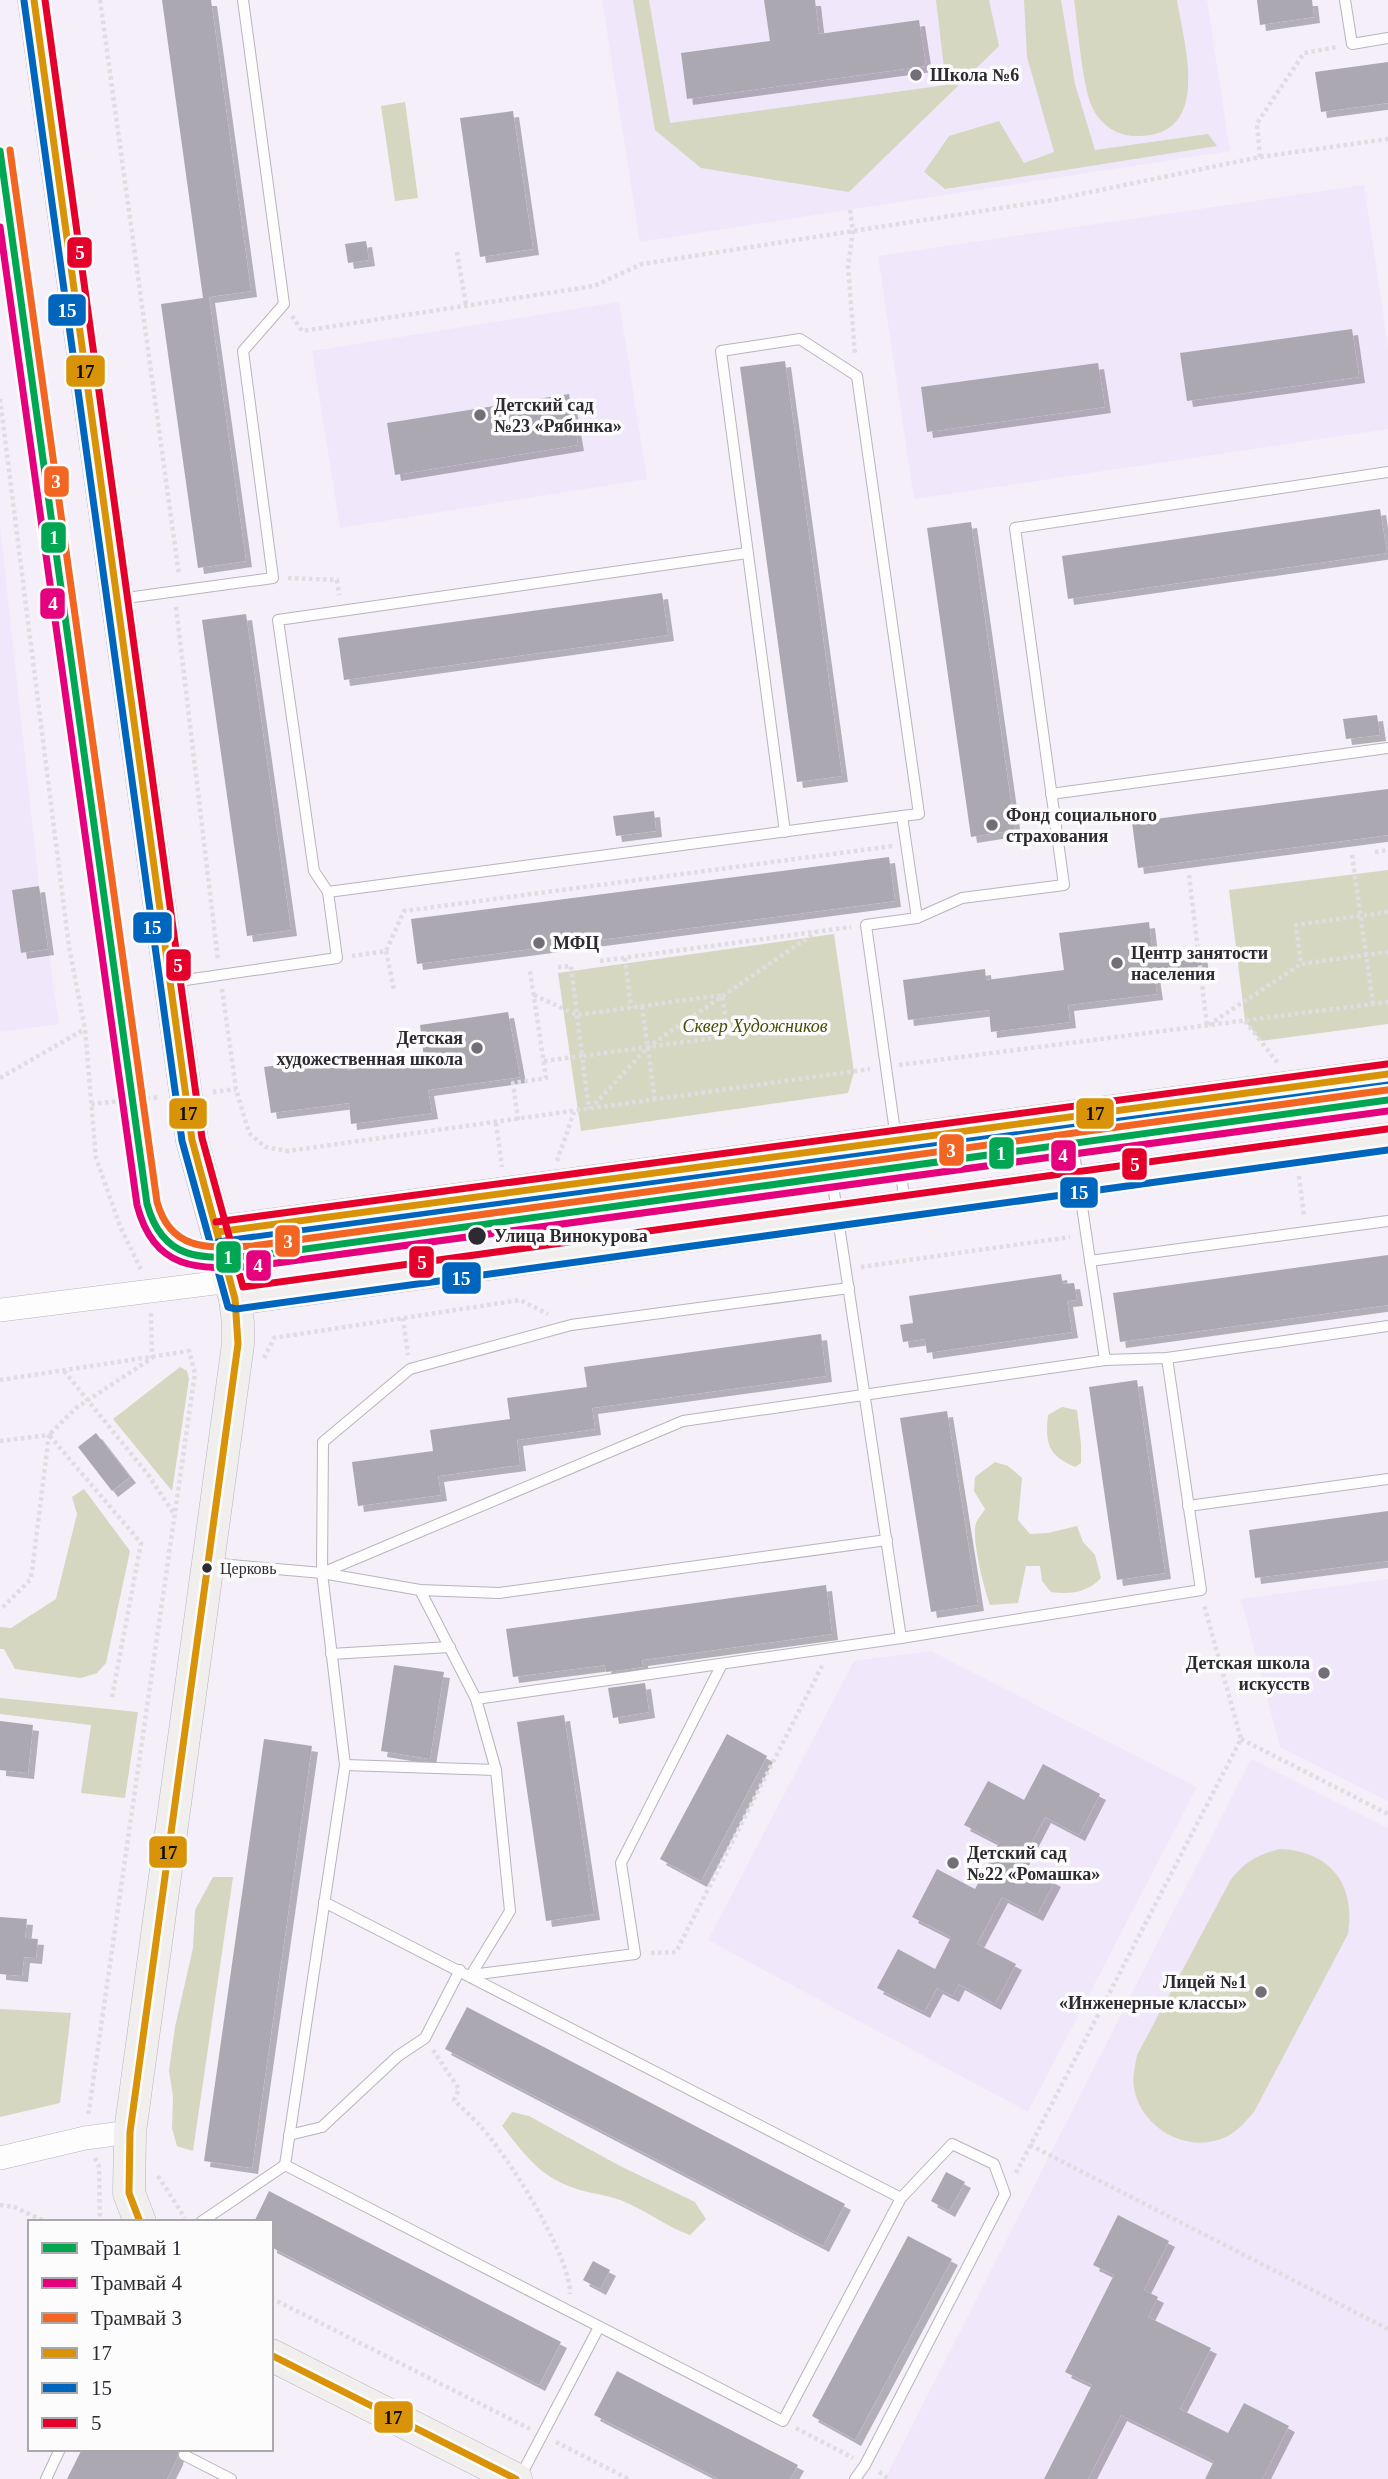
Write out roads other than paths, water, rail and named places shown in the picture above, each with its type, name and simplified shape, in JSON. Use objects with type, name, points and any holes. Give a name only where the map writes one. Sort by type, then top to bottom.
[{"type":"main road","points":[[34,0],[192,1140],[218,1232],[238,1323],[238,1344],[130,2132],[129,2193],[139,2220]]},
{"type":"main road","points":[[218,1232],[1388,1074]]},
{"type":"main road","points":[[232,1290],[838,1215],[1388,1139]]},
{"type":"main road","points":[[273,2356],[517,2479]]},
{"type":"street","points":[[0,1310],[150,1290],[232,1290]]},
{"type":"street","points":[[0,2158],[85,2138],[130,2132]]},
{"type":"lane","points":[[117,599],[273,578],[243,351],[284,304],[243,0]]},
{"type":"lane","points":[[1345,0],[1352,44],[1388,38]]},
{"type":"lane","points":[[328,892],[785,832],[919,814],[857,376],[800,339],[721,351],[785,832]]},
{"type":"lane","points":[[905,1205],[866,925],[917,918],[962,898],[1064,885],[1015,528],[1388,472]]},
{"type":"lane","points":[[170,982],[337,958],[328,892],[314,871],[278,620],[747,553]]},
{"type":"lane","points":[[1051,794],[1388,748]]},
{"type":"lane","points":[[902,816],[917,918]]},
{"type":"lane","points":[[1069,1117],[1105,1360]]},
{"type":"lane","points":[[827,1149],[901,1637]]},
{"type":"lane","points":[[1090,1261],[1388,1221]]},
{"type":"lane","points":[[204,2220],[285,2165],[345,1765],[322,1573],[323,1442],[410,1369],[571,1325],[849,1288]]},
{"type":"lane","points":[[322,1573],[683,1422],[1105,1360],[1167,1358],[1388,1326]]},
{"type":"lane","points":[[476,1699],[832,1648],[1200,1590],[1167,1358]]},
{"type":"lane","points":[[1188,1506],[1388,1479]]},
{"type":"lane","points":[[208,1562],[322,1573],[420,1590],[499,1593],[887,1540]]},
{"type":"lane","points":[[289,2135],[322,2127],[398,2056],[425,2038],[465,1973],[510,1911],[496,1770],[476,1699],[420,1590]]},
{"type":"lane","points":[[331,1654],[450,1647]]},
{"type":"lane","points":[[465,1973],[635,1954],[621,1863],[722,1664]]},
{"type":"lane","points":[[345,1765],[496,1770]]},
{"type":"lane","points":[[324,1902],[901,2198]]},
{"type":"lane","points":[[285,2165],[783,2421],[901,2198],[952,2144],[995,2164],[1005,2194],[865,2465],[855,2479]]},
{"type":"lane","points":[[517,2479],[599,2327]]},
{"type":"lane","points":[[46,2479],[59,2451]]},
{"type":"lane","points":[[184,2455],[231,2479]]},
{"type":"tram line","name":"3","points":[[10,150],[157,1202],[163,1218],[182,1238],[207,1246],[253,1246],[1387,1090]]},
{"type":"tram line","name":"1","points":[[0,151],[147,1204],[154,1223],[174,1247],[202,1256],[254,1256],[1388,1100]]},
{"type":"tram line","name":"4","points":[[0,227],[137,1205],[145,1227],[155,1243],[167,1254],[181,1262],[197,1266],[255,1266],[1388,1111]]},
{"type":"place","name":"Школа №6","points":[[916,75]]},
{"type":"place","name":"Детский сад №23 «Рябинка»","points":[[480,415]]},
{"type":"place","name":"Фонд социального страхования","points":[[992,825]]},
{"type":"place","name":"МФЦ","points":[[539,943]]},
{"type":"place","name":"Центр занятости населения","points":[[1117,963]]},
{"type":"place","name":"Детская художественная школа","points":[[477,1048]]},
{"type":"place","name":"Улица Винокурова","points":[[477,1236]]},
{"type":"place","name":"Церковь","points":[[207,1568]]},
{"type":"place","name":"Детская школа искусств","points":[[1324,1673]]},
{"type":"place","name":"Детский сад №22 «Ромашка»","points":[[953,1863]]},
{"type":"place","name":"Лицей №1 «Инженерные классы»","points":[[1261,1992]]},
{"type":"park label","name":"Сквер Художников","points":[[755,1026]]}]
